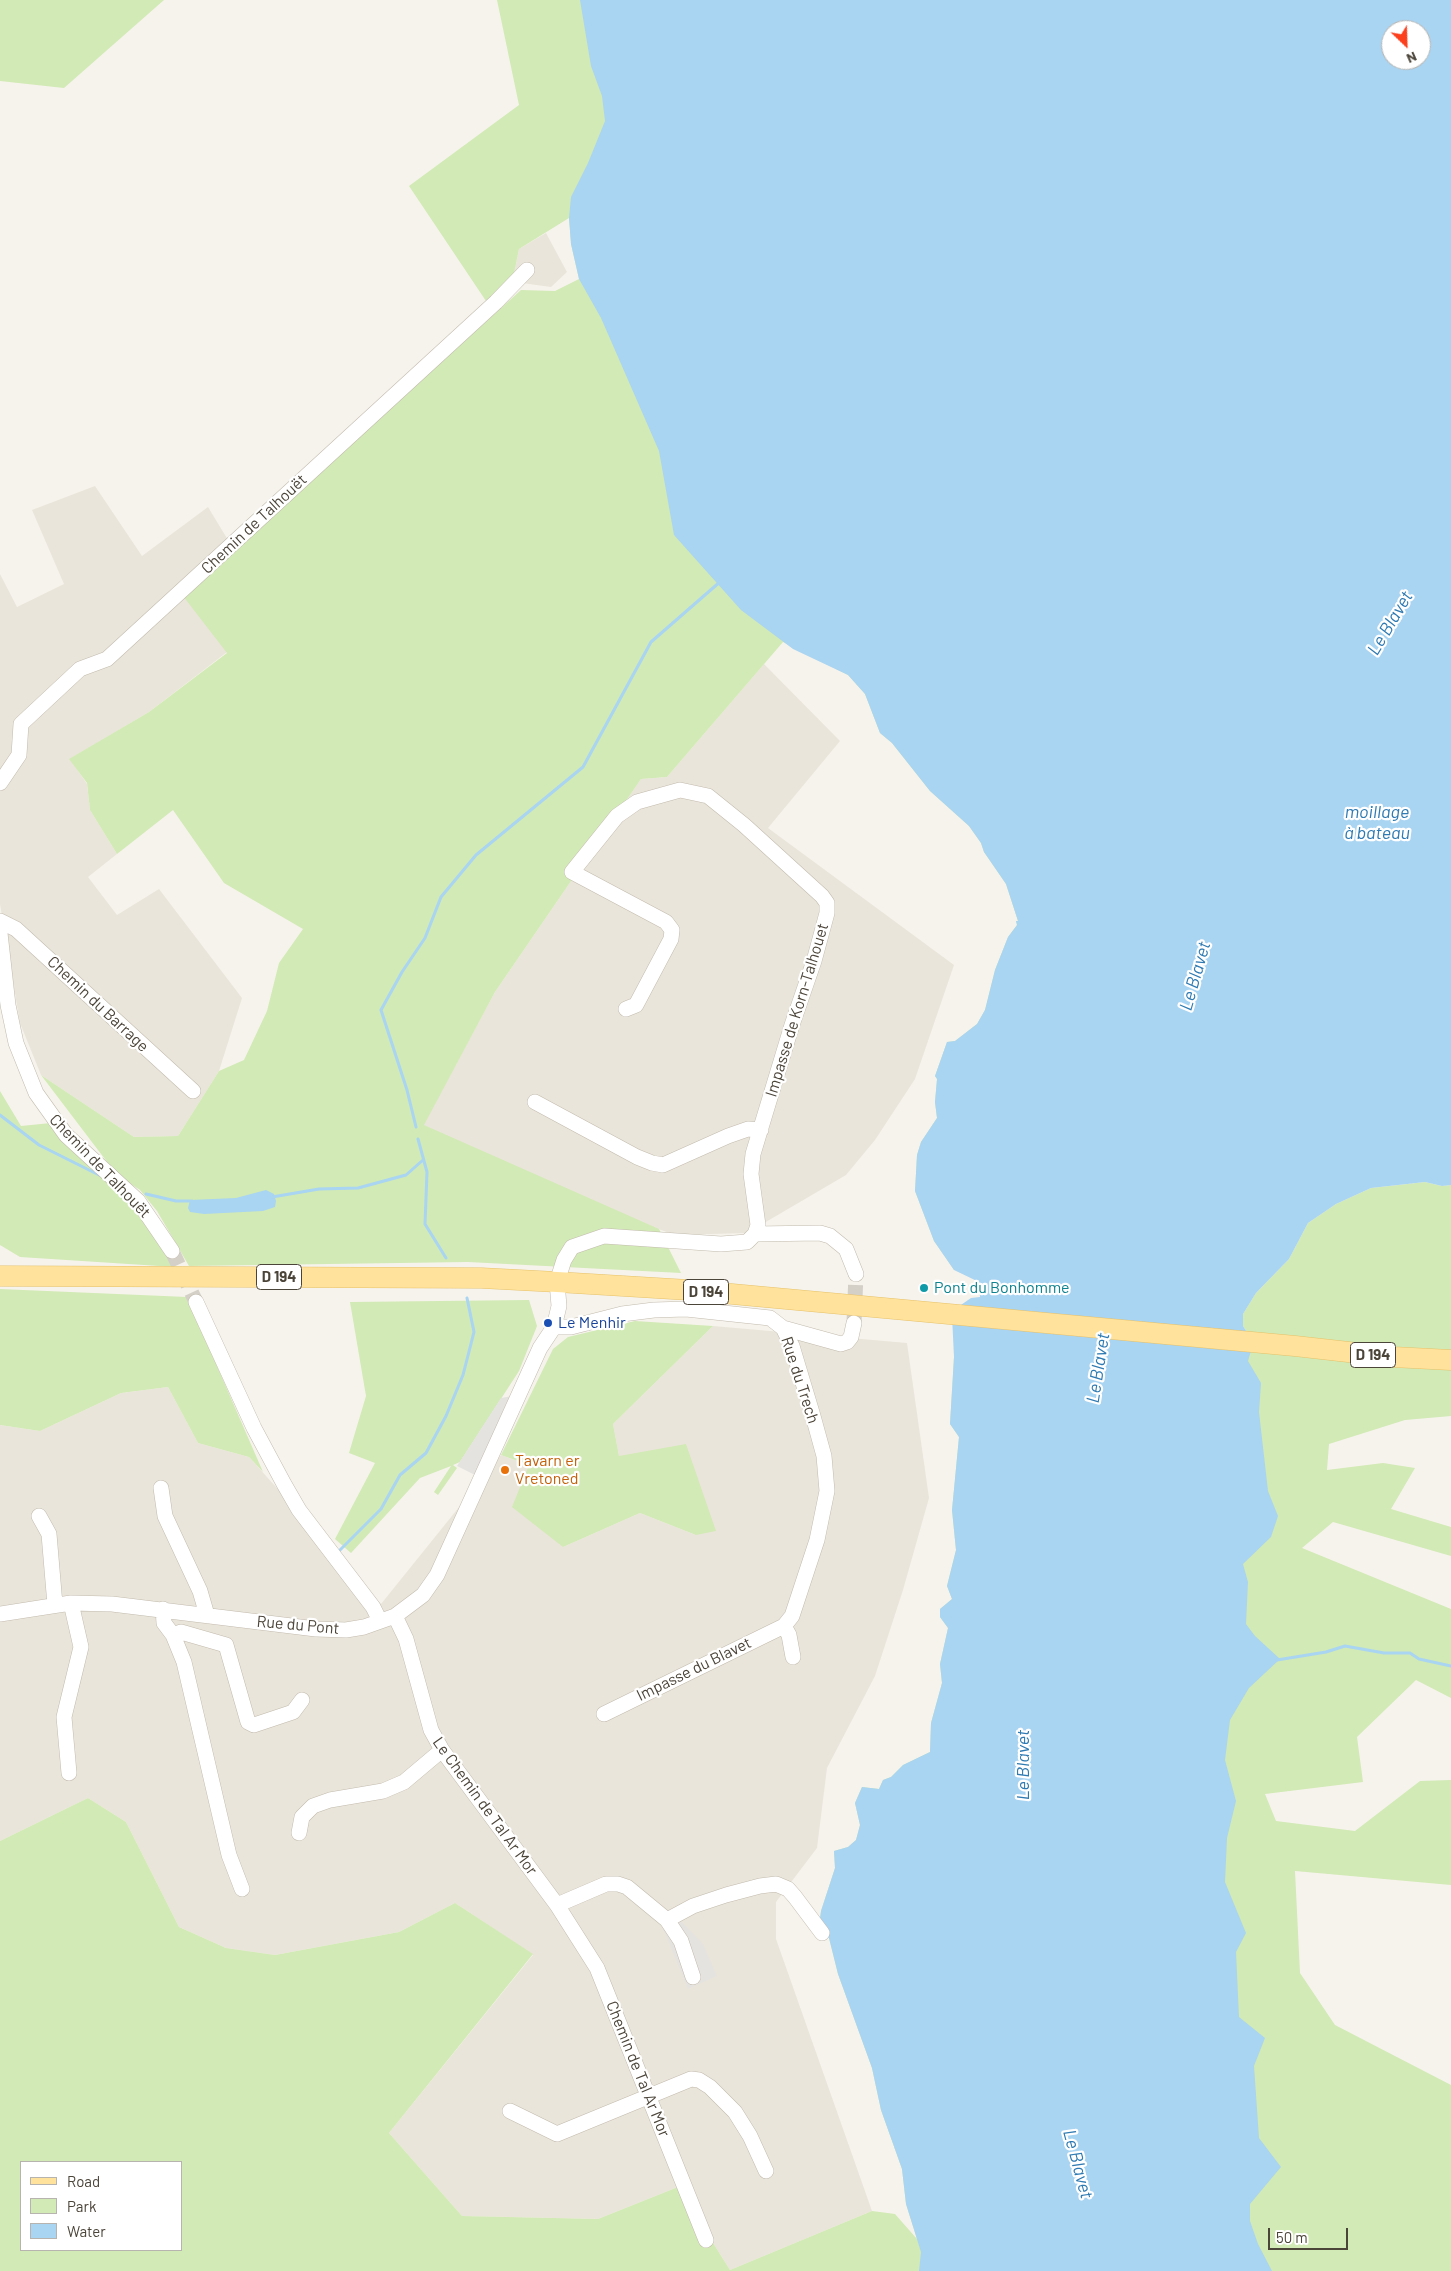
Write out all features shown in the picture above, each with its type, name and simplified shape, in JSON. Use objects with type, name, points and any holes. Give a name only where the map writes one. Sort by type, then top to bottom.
[{"type":"main road","name":"D 194","points":[[0,1276],[471,1278],[557,1282],[689,1290],[854,1314],[1295,1346],[1451,1352]]},
{"type":"main road","name":"D 194","points":[[1295,1346],[1393,1357],[1451,1360]]},
{"type":"street","name":"Chemin de Talhouët","points":[[0,783],[19,755],[21,724],[80,669],[107,658],[496,302],[527,270]]},
{"type":"street","name":"Impasse de Korn-Talhouet","points":[[626,1009],[636,1005],[671,939],[672,930],[666,922],[572,872],[617,816],[627,807],[667,792],[692,791],[708,796],[744,825],[822,896],[827,903],[827,913],[814,961],[792,1026],[754,1154],[751,1174],[758,1225],[755,1234]]},
{"type":"street","name":"Chemin du Barrage","points":[[0,921],[16,929],[193,1092]]},
{"type":"street","name":"Chemin de Talhouët","points":[[0,933],[8,1005],[16,1043],[36,1093],[47,1111],[66,1135],[138,1201],[172,1251]]},
{"type":"street","points":[[535,1102],[637,1156],[652,1163],[663,1165],[728,1136],[748,1129],[761,1130]]},
{"type":"street","points":[[557,1282],[564,1260],[572,1247],[604,1236],[721,1244],[747,1242],[755,1234],[805,1232],[830,1236],[846,1249],[856,1274]]},
{"type":"street","name":"Rue du Pont","points":[[0,1614],[72,1603],[112,1604],[316,1629],[346,1630],[364,1628],[395,1616],[423,1595],[437,1575],[489,1465],[540,1348],[554,1326],[559,1306],[557,1282]]},
{"type":"street","points":[[196,1302],[254,1428],[284,1484],[299,1510],[374,1607],[380,1621]]},
{"type":"street","name":"Rue du Trech","points":[[554,1326],[571,1327],[622,1314],[686,1309],[770,1318],[782,1328],[792,1346],[824,1456],[826,1491],[817,1540],[792,1616],[784,1626]]},
{"type":"street","points":[[782,1328],[841,1344],[847,1342],[851,1337],[854,1314]]},
{"type":"street","points":[[161,1488],[165,1516],[200,1591],[207,1615]]},
{"type":"street","points":[[39,1516],[49,1534],[55,1605]]},
{"type":"street","points":[[69,1773],[64,1717],[80,1647],[72,1603]]},
{"type":"street","points":[[163,1609],[164,1623],[173,1635],[184,1662],[229,1855],[242,1889]]},
{"type":"street","name":"Le Chemin de Tal Ar Mor","points":[[395,1616],[406,1639],[431,1730],[442,1750],[557,1905]]},
{"type":"street","points":[[784,1626],[789,1635],[793,1657]]},
{"type":"street","name":"Impasse du Blavet","points":[[604,1714],[784,1626]]},
{"type":"street","points":[[173,1635],[181,1632],[226,1645],[248,1722],[254,1725],[293,1712],[302,1700]]},
{"type":"street","points":[[299,1833],[302,1817],[313,1806],[330,1800],[383,1791],[404,1782],[442,1750]]},
{"type":"street","points":[[557,1905],[606,1884],[618,1884],[628,1888],[667,1920],[681,1941],[693,1977]]},
{"type":"street","points":[[667,1920],[694,1906],[726,1895],[776,1884],[788,1889],[822,1933]]},
{"type":"street","name":"Chemin de Tal Ar Mor","points":[[557,1905],[596,1968],[649,2095],[706,2240]]},
{"type":"street","points":[[510,2111],[558,2134],[691,2079],[705,2083],[735,2112],[750,2136],[766,2171]]},
{"type":"shaded area","points":[[546,233],[567,272],[551,287],[522,283],[514,274],[519,249]]},
{"type":"shaded area","points":[[95,486],[142,556],[208,507],[228,540],[227,652],[149,712],[70,759],[87,784],[90,810],[117,854],[88,877],[117,915],[159,889],[242,998],[219,1071],[178,1136],[134,1137],[41,1075],[20,1023],[0,904],[0,574],[17,607],[64,584],[32,510]]},
{"type":"shaded area","points":[[764,664],[840,741],[768,828],[954,965],[915,1079],[875,1140],[846,1175],[747,1233],[675,1235],[628,1218],[423,1125],[495,992],[641,779],[667,777]]},
{"type":"shaded area","points":[[713,1326],[907,1343],[929,1498],[903,1590],[875,1676],[827,1768],[817,1848],[776,1902],[776,1939],[872,2211],[730,2270],[678,2187],[598,2219],[462,2216],[389,2133],[533,1955],[455,1903],[399,1932],[275,1955],[226,1948],[179,1927],[126,1822],[88,1798],[0,1841],[0,1425],[40,1431],[121,1393],[168,1387],[198,1443],[249,1457],[381,1604],[501,1455],[529,1465],[563,1547],[640,1513],[696,1535],[619,1456],[613,1424]]},
{"type":"shaded area","points":[[518,1395],[483,1479],[457,1466],[501,1398]]},
{"type":"shaded area","points":[[680,1920],[703,1944],[717,1976],[688,1989],[663,1928]]},
{"type":"green space","points":[[0,0],[164,0],[64,88],[0,81]]},
{"type":"green space","points":[[497,0],[1370,0],[954,1270],[934,1241],[915,1191],[917,1155],[921,1142],[937,1118],[935,1102],[937,1079],[935,1076],[947,1042],[955,1041],[977,1024],[985,1010],[995,970],[1008,937],[1017,925],[1016,921],[1018,921],[1006,884],[984,852],[981,843],[969,826],[930,791],[892,743],[880,733],[865,694],[848,675],[783,642],[667,777],[641,779],[495,992],[424,1125],[659,1229],[681,1273],[468,1262],[189,1266],[157,1211],[140,1190],[117,1175],[41,1075],[134,1137],[178,1136],[219,1071],[244,1060],[267,1011],[279,963],[303,929],[224,883],[173,810],[117,854],[90,810],[87,783],[69,759],[149,712],[227,653],[183,596],[521,290],[555,291],[579,279],[571,244],[569,218],[519,249],[514,274],[486,301],[409,186],[519,105]]},
{"type":"green space","points":[[0,1091],[21,1126],[51,1123],[137,1210],[175,1267],[20,1257],[0,1245]]},
{"type":"green space","points":[[1425,1182],[1442,1186],[1451,1185],[1451,1416],[1405,1420],[1329,1444],[1327,1470],[1383,1463],[1415,1468],[1391,1509],[1451,1527],[1451,1556],[1333,1522],[1302,1548],[1451,1609],[1451,1698],[1416,1680],[1357,1737],[1363,1782],[1265,1794],[1276,1821],[1355,1831],[1420,1781],[1451,1780],[1451,1885],[1295,1871],[1300,1973],[1335,2025],[1451,2085],[1451,2271],[1230,2271],[1171,2080],[1248,1334],[1243,1326],[1243,1314],[1256,1293],[1289,1259],[1308,1223],[1336,1204],[1371,1188]]},
{"type":"green space","points":[[0,1289],[187,1297],[263,1472],[249,1457],[198,1443],[168,1387],[121,1393],[40,1431],[0,1425]]},
{"type":"green space","points":[[529,1300],[537,1326],[519,1371],[460,1462],[453,1465],[457,1468],[438,1495],[434,1492],[451,1466],[420,1478],[351,1553],[335,1539],[375,1463],[349,1453],[366,1396],[350,1302]]},
{"type":"green space","points":[[635,1321],[713,1326],[613,1424],[619,1456],[686,1444],[716,1531],[696,1535],[640,1513],[563,1547],[512,1507],[529,1465],[501,1455],[553,1349],[568,1337]]},
{"type":"green space","points":[[1006,1344],[990,2271],[0,2271],[0,1841],[88,1798],[126,1822],[179,1927],[226,1948],[275,1955],[399,1932],[455,1903],[533,1954],[389,2133],[462,2216],[598,2219],[678,2187],[730,2270],[872,2211],[895,2214],[917,2239],[906,2204],[902,2169],[881,2110],[872,2068],[838,1974],[829,1938],[819,1927],[821,1911],[835,1868],[834,1851],[848,1847],[856,1840],[860,1825],[855,1803],[862,1787],[879,1789],[883,1780],[891,1777],[903,1765],[930,1752],[931,1723],[942,1683],[940,1664],[948,1628],[940,1617],[940,1609],[952,1599],[947,1586],[956,1550],[952,1510],[959,1437],[950,1424],[954,1357]]},
{"type":"water","points":[[580,0],[1451,0],[1451,1185],[1442,1186],[1425,1182],[1371,1188],[1336,1204],[1308,1223],[1289,1259],[1256,1293],[1243,1314],[1243,1326],[1252,1347],[1248,1361],[1261,1383],[1259,1412],[1268,1491],[1278,1516],[1271,1537],[1243,1564],[1248,1582],[1246,1624],[1255,1636],[1280,1659],[1249,1688],[1230,1720],[1225,1760],[1236,1801],[1227,1838],[1225,1882],[1246,1933],[1236,1952],[1239,2017],[1265,2038],[1254,2066],[1259,2138],[1281,2167],[1250,2204],[1250,2221],[1258,2244],[1272,2271],[919,2271],[921,2252],[906,2204],[902,2169],[881,2110],[872,2068],[838,1974],[829,1938],[819,1927],[821,1911],[835,1868],[834,1851],[848,1847],[856,1840],[860,1825],[855,1803],[862,1787],[879,1789],[883,1780],[891,1777],[903,1765],[930,1752],[931,1723],[942,1683],[940,1664],[948,1628],[940,1617],[940,1609],[952,1599],[947,1586],[956,1550],[952,1510],[959,1437],[950,1424],[954,1357],[952,1316],[958,1307],[971,1298],[980,1297],[979,1282],[954,1270],[934,1241],[915,1191],[917,1155],[921,1142],[937,1118],[935,1102],[937,1079],[935,1076],[947,1042],[955,1041],[977,1024],[985,1010],[995,970],[1008,937],[1017,925],[1016,921],[1018,921],[1006,884],[984,852],[981,843],[969,826],[930,791],[892,743],[880,733],[865,694],[848,675],[793,649],[741,610],[674,535],[659,451],[601,318],[579,279],[571,244],[569,218],[571,197],[588,163],[605,121],[602,96],[591,66]]},
{"type":"water","points":[[266,1190],[274,1194],[276,1201],[275,1207],[263,1211],[204,1214],[190,1212],[188,1208],[190,1200],[236,1198]]},
{"type":"waterway","points":[[416,1127],[407,1090],[381,1010],[402,972],[425,938],[441,897],[476,855],[583,767],[651,642],[721,581]]},
{"type":"waterway","points":[[0,1115],[39,1145],[99,1175]]},
{"type":"waterway","points":[[418,1139],[427,1172],[425,1224],[446,1258]]},
{"type":"waterway","points":[[272,1197],[319,1189],[358,1188],[406,1175],[423,1160]]},
{"type":"waterway","points":[[146,1194],[176,1201],[192,1201]]},
{"type":"waterway","points":[[340,1550],[381,1509],[400,1475],[426,1453],[446,1416],[463,1375],[474,1332],[467,1298]]},
{"type":"waterway","points":[[1277,1660],[1326,1652],[1345,1646],[1384,1653],[1410,1653],[1419,1659],[1451,1666]]},
{"type":"tunnel","points":[[172,1251],[196,1302]]},
{"type":"tunnel","points":[[854,1323],[856,1274]]},
{"type":"place","name":"Pont du Bonhomme","points":[[924,1288]]},
{"type":"place","name":"Le Menhir","points":[[548,1323]]},
{"type":"place","name":"Tavarn er Vretoned","points":[[505,1470]]},
{"type":"water label","name":"Le Blavet","points":[[1390,623]]},
{"type":"water label","name":"moillage à bateau","points":[[1377,822]]},
{"type":"water label","name":"Le Blavet","points":[[1195,976]]},
{"type":"water label","name":"Le Blavet","points":[[1098,1368]]},
{"type":"water label","name":"Le Blavet","points":[[1023,1765]]},
{"type":"water label","name":"Le Blavet","points":[[1078,2164]]}]
